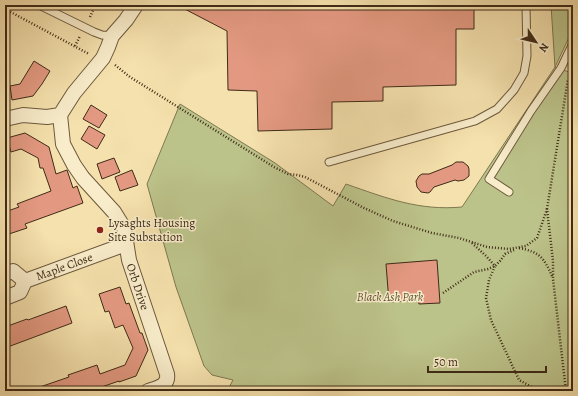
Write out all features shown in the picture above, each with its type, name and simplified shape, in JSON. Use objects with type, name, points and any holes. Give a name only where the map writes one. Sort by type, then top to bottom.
[{"type":"street","points":[[5,119],[23,115],[46,117],[60,115],[74,93],[103,58],[112,36],[126,20],[136,5]]},
{"type":"street","name":"Orb Drive","points":[[60,115],[63,144],[74,165],[83,178],[114,212],[124,228],[129,260],[168,378],[166,383],[162,386],[148,391]]},
{"type":"street","name":"Maple Close","points":[[5,298],[20,292],[25,281],[126,244]]},
{"type":"street","name":"Maple Close","points":[[5,274],[13,271],[25,281]]},
{"type":"lane","points":[[40,5],[94,32],[112,36]]},
{"type":"lane","points":[[329,162],[475,121],[497,109],[514,90],[524,74],[527,56],[526,5]]},
{"type":"lane","points":[[510,192],[488,179],[531,111],[561,68],[573,43]]},
{"type":"path","points":[[91,14],[95,6],[94,5]]},
{"type":"path","points":[[5,9],[75,46],[103,58],[117,66],[130,77],[288,174],[305,177],[364,208],[393,221],[432,233],[459,238],[487,247],[508,249],[518,248],[526,246],[537,238],[547,209],[569,72]]},
{"type":"path","points":[[75,46],[80,36]]},
{"type":"path","points":[[547,209],[566,391]]},
{"type":"path","points":[[470,242],[495,266]]},
{"type":"path","points":[[539,391],[519,380],[491,320],[486,298],[489,280],[495,266],[505,254],[518,248],[535,252],[542,257],[554,279]]},
{"type":"path","points":[[443,294],[474,272],[495,266]]},
{"type":"path","points":[[555,391],[565,386]]},
{"type":"green space","points":[[551,5],[573,5],[573,29],[555,67]]},
{"type":"green space","name":"Black Ash Park","points":[[573,66],[573,391],[227,391],[233,380],[212,375],[204,366],[176,287],[147,184],[180,104],[275,163],[333,206],[346,184],[389,198],[417,205],[446,208],[462,207],[555,67],[569,72]]},
{"type":"building","points":[[177,5],[474,5],[474,29],[456,29],[456,85],[383,87],[383,101],[332,102],[332,129],[258,131],[257,91],[228,90],[227,31]]},
{"type":"building","points":[[34,61],[50,71],[33,96],[12,100],[10,86],[20,84]]},
{"type":"building","points":[[91,105],[107,115],[99,128],[83,119]]},
{"type":"building","points":[[89,126],[105,135],[97,149],[81,139]]},
{"type":"building","points":[[25,133],[49,147],[56,174],[67,170],[73,188],[77,186],[83,203],[25,224],[27,228],[9,234],[5,223],[5,212],[19,207],[17,204],[51,191],[43,168],[40,168],[38,158],[21,149],[11,152],[7,138]]},
{"type":"building","points":[[114,158],[120,172],[102,179],[97,164]]},
{"type":"building","points":[[456,162],[463,162],[468,166],[469,176],[464,180],[455,180],[434,187],[428,193],[421,192],[417,187],[416,181],[422,174],[429,174]]},
{"type":"building","points":[[132,170],[138,185],[120,191],[115,177]]},
{"type":"building","points":[[437,260],[440,303],[419,304],[418,300],[389,302],[386,264]]},
{"type":"building","points":[[120,287],[126,304],[129,303],[148,350],[136,376],[90,391],[35,391],[34,389],[69,377],[68,375],[97,365],[100,374],[125,365],[133,348],[123,325],[115,328],[109,311],[105,312],[99,294]]},
{"type":"building","points":[[66,306],[72,323],[5,348],[5,327]]},
{"type":"place","name":"Lysaghts Housing Site Substation","points":[[100,230]]}]
